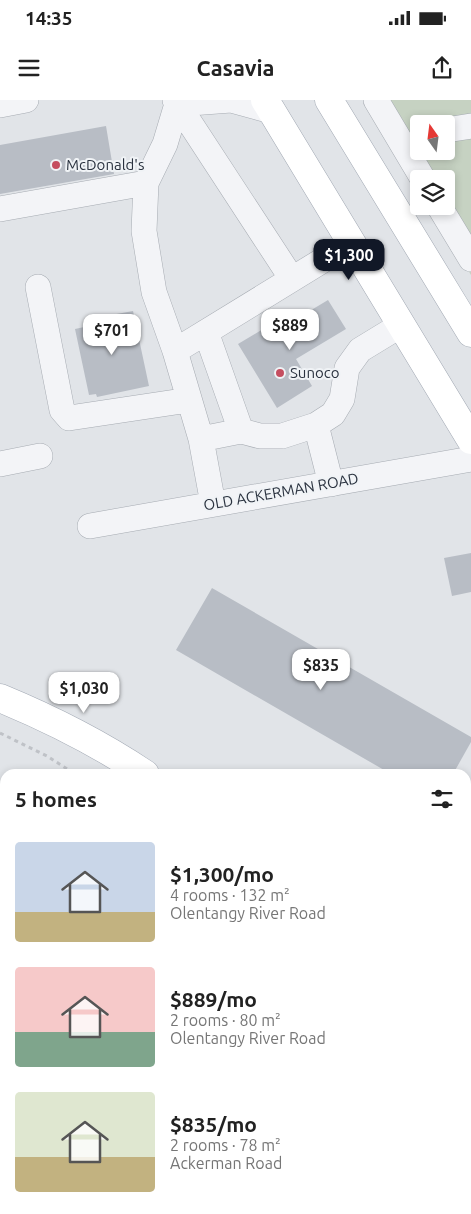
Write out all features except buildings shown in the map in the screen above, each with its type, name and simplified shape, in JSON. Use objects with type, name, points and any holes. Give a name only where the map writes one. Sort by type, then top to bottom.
[{"type":"main road","points":[[329,100],[471,333]]},
{"type":"main road","points":[[268,105],[471,440]]},
{"type":"main road","points":[[0,698],[37,713],[119,756],[138,769]]},
{"type":"lane","points":[[0,105],[26,100]]},
{"type":"lane","points":[[177,101],[232,100],[268,105]]},
{"type":"lane","points":[[376,100],[409,138],[420,170]]},
{"type":"lane","points":[[177,101],[165,144],[146,184],[144,231],[148,268],[154,292],[175,351],[201,439],[213,504]]},
{"type":"lane","points":[[177,101],[292,279]]},
{"type":"lane","points":[[455,129],[471,126]]},
{"type":"lane","points":[[0,209],[146,184]]},
{"type":"lane","points":[[444,215],[471,259]]},
{"type":"lane","points":[[175,351],[352,243]]},
{"type":"lane","points":[[42,286],[67,390],[78,402],[98,405],[188,394]]},
{"type":"lane","points":[[201,439],[241,431],[260,436],[282,436],[316,425],[333,414],[342,399],[347,368],[360,350],[401,325]]},
{"type":"lane","points":[[206,332],[241,431]]},
{"type":"lane","points":[[316,425],[331,484]]},
{"type":"lane","points":[[0,464],[40,456]]},
{"type":"lane","name":"OLD ACKERMAN ROAD","points":[[90,526],[471,459]]},
{"type":"path","points":[[0,732],[47,756],[67,769]]},
{"type":"green space","points":[[365,100],[471,100],[471,275],[434,215],[455,215],[455,170],[413,170]]},
{"type":"place","name":"McDonald's","points":[[56,165]]},
{"type":"place","name":"Sunoco","points":[[280,373]]}]
